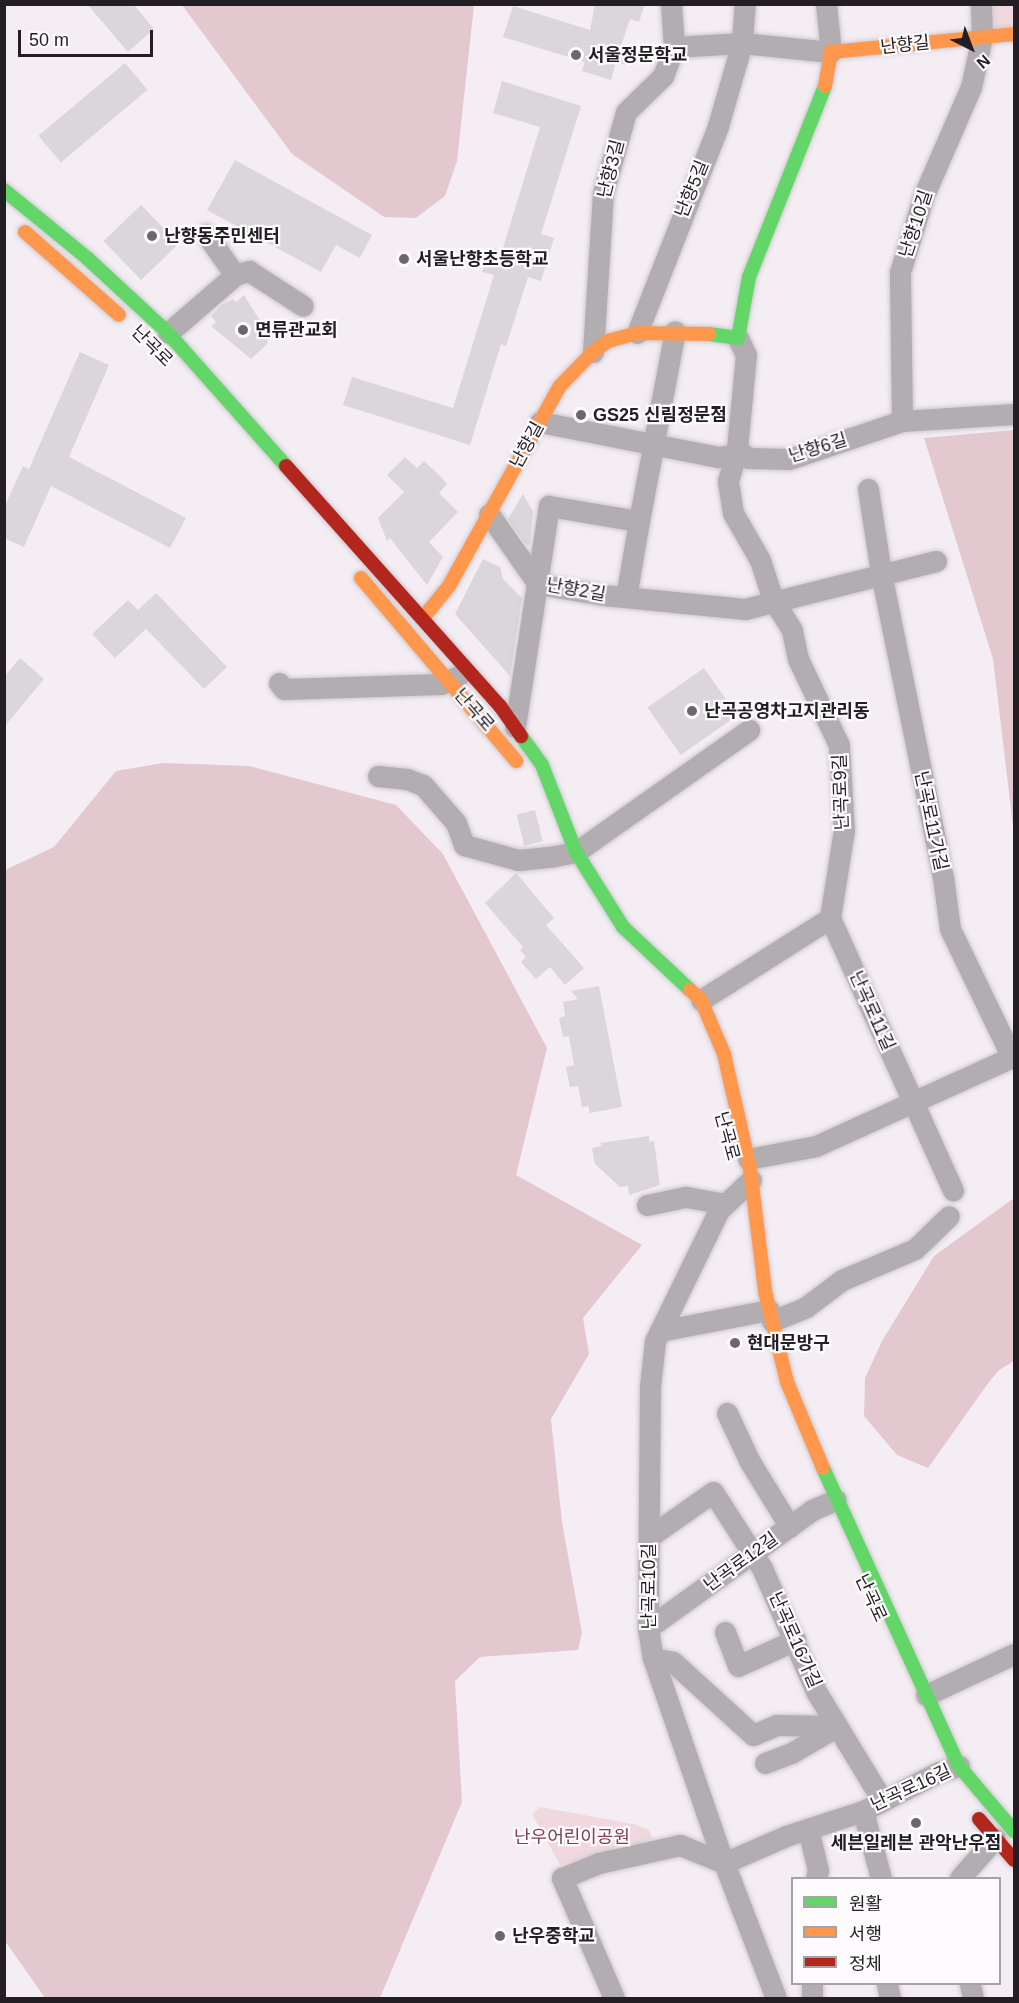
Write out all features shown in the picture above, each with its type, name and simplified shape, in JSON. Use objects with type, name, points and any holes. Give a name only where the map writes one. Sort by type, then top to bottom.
[{"type":"main road","name":"난향길","points":[[831,52],[1014,34]]},
{"type":"main road","points":[[738,338],[749,278],[823,98],[831,52]]},
{"type":"main road","name":"난곡로","points":[[4,190],[87,258],[168,333],[423,618],[457,676],[527,777]]},
{"type":"main road","name":"난곡로","points":[[13,222],[127,322]]},
{"type":"main road","name":"난향길","points":[[423,618],[449,586],[560,386],[593,352],[608,341],[637,333],[675,331],[738,338]]},
{"type":"main road","name":"난곡로","points":[[348,564],[457,676],[515,727],[542,765],[564,851],[577,883]]},
{"type":"main road","name":"난곡로","points":[[564,851],[623,927],[701,1000],[724,1054],[747,1176],[766,1315],[787,1382],[831,1502],[954,1768],[1005,1835],[1014,1860]]},
{"type":"main road","name":"난곡로","points":[[726,1132],[747,1176]]},
{"type":"main road","name":"난곡로","points":[[831,1502],[891,1611],[954,1768],[957,1789]]},
{"type":"main road","name":"난곡로","points":[[970,1807],[1005,1835]]},
{"type":"street","name":"난향3길","points":[[593,352],[603,193],[626,112],[663,76],[674,47],[671,4]]},
{"type":"street","name":"난향5길","points":[[637,333],[718,126],[742,43],[744,4]]},
{"type":"street","points":[[826,4],[831,52]]},
{"type":"street","name":"난향10길","points":[[902,422],[900,272],[924,195],[971,87],[982,37],[981,4]]},
{"type":"street","points":[[674,47],[742,43]]},
{"type":"street","name":"난향길","points":[[742,43],[831,52]]},
{"type":"street","points":[[206,234],[235,276]]},
{"type":"street","points":[[168,333],[235,276],[249,271],[303,306]]},
{"type":"street","points":[[515,727],[549,506],[639,521],[651,444],[675,331]]},
{"type":"street","points":[[540,422],[718,457],[737,452],[746,355],[738,338]]},
{"type":"street","name":"난향6길","points":[[737,452],[748,458],[762,461],[789,459],[902,422],[1014,414]]},
{"type":"street","name":"난곡로9길","points":[[737,452],[728,481],[733,513],[760,560],[773,600],[792,630],[798,659],[839,745],[844,830],[830,918]]},
{"type":"street","name":"난곡로11가길","points":[[868,489],[880,573],[943,877],[950,929],[1013,1056]]},
{"type":"street","name":"난향2길","points":[[489,514],[538,584],[626,597],[745,609],[773,600]]},
{"type":"street","name":"난향2길","points":[[626,597],[639,521]]},
{"type":"street","points":[[773,600],[936,561]]},
{"type":"street","points":[[279,683],[284,689],[441,684],[457,676]]},
{"type":"street","points":[[378,776],[406,779],[423,785],[456,823],[464,845],[519,860],[564,851],[749,730]]},
{"type":"street","points":[[701,1000],[830,918]]},
{"type":"street","name":"난곡로11길","points":[[830,918],[953,1191]]},
{"type":"street","points":[[747,1176],[914,1104],[1013,1056]]},
{"type":"street","name":"난곡로10길","points":[[747,1176],[724,1204],[660,1331],[650,1386],[648,1628],[652,1658],[724,1863],[776,1998]]},
{"type":"street","points":[[647,1205],[686,1197],[724,1204]]},
{"type":"street","points":[[660,1331],[806,1307],[842,1280],[915,1249],[949,1216]]},
{"type":"street","points":[[727,1413],[750,1462],[790,1527]]},
{"type":"street","name":"난곡로16가길","points":[[649,1537],[713,1492],[754,1554],[837,1726],[882,1800]]},
{"type":"street","name":"난곡로12길","points":[[648,1628],[790,1527],[831,1502]]},
{"type":"street","points":[[725,1632],[738,1666],[795,1640]]},
{"type":"street","points":[[926,1695],[1014,1654]]},
{"type":"street","points":[[652,1658],[673,1662],[753,1735],[777,1725],[837,1726]]},
{"type":"street","points":[[765,1763],[793,1752],[837,1726]]},
{"type":"street","name":"난곡로16길","points":[[724,1863],[808,1829],[863,1811],[882,1800],[954,1768]]},
{"type":"street","name":"난곡로16길","points":[[863,1811],[881,1877]]},
{"type":"street","points":[[808,1829],[818,1870],[816,1877]]},
{"type":"street","points":[[961,1877],[1005,1835]]},
{"type":"street","points":[[614,1998],[562,1878],[599,1863],[680,1845],[724,1863]]},
{"type":"green space","points":[[989,5],[1014,5],[1014,27],[990,30]]},
{"type":"green space","name":"난우어린이공원","points":[[540,1807],[633,1824],[649,1830],[653,1839],[560,1865],[532,1814]]},
{"type":"shaded area","points":[[182,5],[474,5],[457,161],[445,196],[416,218],[384,217],[292,154]]},
{"type":"shaded area","points":[[1014,430],[1014,834],[993,659],[924,438]]},
{"type":"shaded area","points":[[163,763],[249,766],[396,805],[443,854],[547,1048],[516,1175],[642,1245],[583,1318],[589,1354],[551,1419],[562,1522],[582,1633],[578,1650],[480,1657],[455,1681],[462,1802],[380,1998],[45,1998],[5,1941],[5,870],[54,847],[116,771]]},
{"type":"shaded area","points":[[1014,1198],[1014,1361],[999,1370],[989,1382],[928,1468],[897,1455],[864,1416],[865,1378],[882,1341],[934,1256]]},
{"type":"building","points":[[87,4],[133,4],[154,29],[128,52]]},
{"type":"building","points":[[595,4],[645,4],[639,22],[630,19],[621,46],[631,49],[626,65],[616,62],[611,80],[582,71],[585,62],[503,37],[513,6],[590,30]]},
{"type":"building","points":[[125,63],[147,90],[61,162],[38,136]]},
{"type":"building","points":[[502,81],[581,106],[541,234],[554,238],[541,281],[528,277],[506,346],[501,344],[470,445],[343,405],[352,377],[453,408],[494,275],[482,272],[490,247],[502,251],[540,127],[493,113]]},
{"type":"building","points":[[235,160],[372,235],[360,258],[336,245],[321,272],[207,210]]},
{"type":"building","points":[[141,205],[179,244],[141,280],[104,241]]},
{"type":"building","points":[[244,295],[264,327],[268,343],[251,359],[211,326],[216,322],[211,316],[222,305],[233,299],[236,302]]},
{"type":"building","points":[[80,352],[109,365],[69,457],[186,518],[170,548],[51,486],[24,547],[4,538],[4,508],[23,466],[29,469]]},
{"type":"building","points":[[405,457],[417,468],[424,461],[440,476],[447,484],[439,493],[458,512],[429,542],[443,557],[427,585],[390,538],[387,541],[378,518],[404,492],[387,475]]},
{"type":"building","points":[[523,494],[533,511],[530,545],[526,545],[508,519]]},
{"type":"building","points":[[483,559],[500,567],[503,579],[522,598],[510,676],[455,614]]},
{"type":"building","points":[[156,593],[227,667],[204,689],[146,629],[115,658],[92,634],[128,600],[138,610]]},
{"type":"building","points":[[20,658],[44,679],[4,727],[4,677]]},
{"type":"building","name":"난곡공영차고지관리동","points":[[704,668],[737,716],[681,755],[647,708]]},
{"type":"building","points":[[535,810],[543,841],[524,846],[517,815]]},
{"type":"building","points":[[516,873],[554,918],[546,925],[584,968],[565,985],[550,967],[536,979],[521,962],[526,957],[520,950],[523,947],[485,903]]},
{"type":"building","points":[[599,986],[622,1107],[590,1113],[588,1106],[582,1107],[578,1086],[570,1087],[566,1067],[574,1065],[569,1036],[563,1037],[559,1018],[565,1016],[563,1002],[578,999],[571,991]]},
{"type":"building","points":[[649,1136],[649,1142],[654,1141],[660,1185],[629,1195],[628,1186],[620,1187],[595,1164],[592,1148],[602,1146],[600,1143]]},
{"type":"traffic: fast","points":[[709,334],[738,338],[749,277],[825,86]]},
{"type":"traffic: fast","points":[[4,190],[87,258],[168,333],[286,466]]},
{"type":"traffic: fast","points":[[521,736],[542,765],[576,852],[623,927],[690,990]]},
{"type":"traffic: fast","points":[[823,1468],[959,1766],[1014,1831]]},
{"type":"traffic: slow","points":[[825,86],[831,52],[1014,34]]},
{"type":"traffic: slow","points":[[25,232],[119,315]]},
{"type":"traffic: slow","points":[[423,618],[449,586],[560,386],[593,352],[608,341],[637,333],[709,334]]},
{"type":"traffic: slow","points":[[361,578],[516,761]]},
{"type":"traffic: slow","points":[[690,990],[701,1000],[724,1054],[750,1168],[765,1291],[787,1382],[823,1468]]},
{"type":"traffic: jam","points":[[286,466],[500,706],[521,736]]},
{"type":"traffic: jam","points":[[979,1819],[1014,1860]]},
{"type":"place","name":"서울정문학교","points":[[576,55]]},
{"type":"place","name":"난향동주민센터","points":[[152,236]]},
{"type":"place","name":"서울난향초등학교","points":[[404,259]]},
{"type":"place","name":"면류관교회","points":[[243,330]]},
{"type":"place","name":"GS25 신림정문점","points":[[581,415]]},
{"type":"place","name":"난곡공영차고지관리동","points":[[692,711]]},
{"type":"place","name":"현대문방구","points":[[735,1343]]},
{"type":"place","name":"세븐일레븐 관악난우점","points":[[916,1823]]},
{"type":"place","name":"난우중학교","points":[[500,1936]]}]
